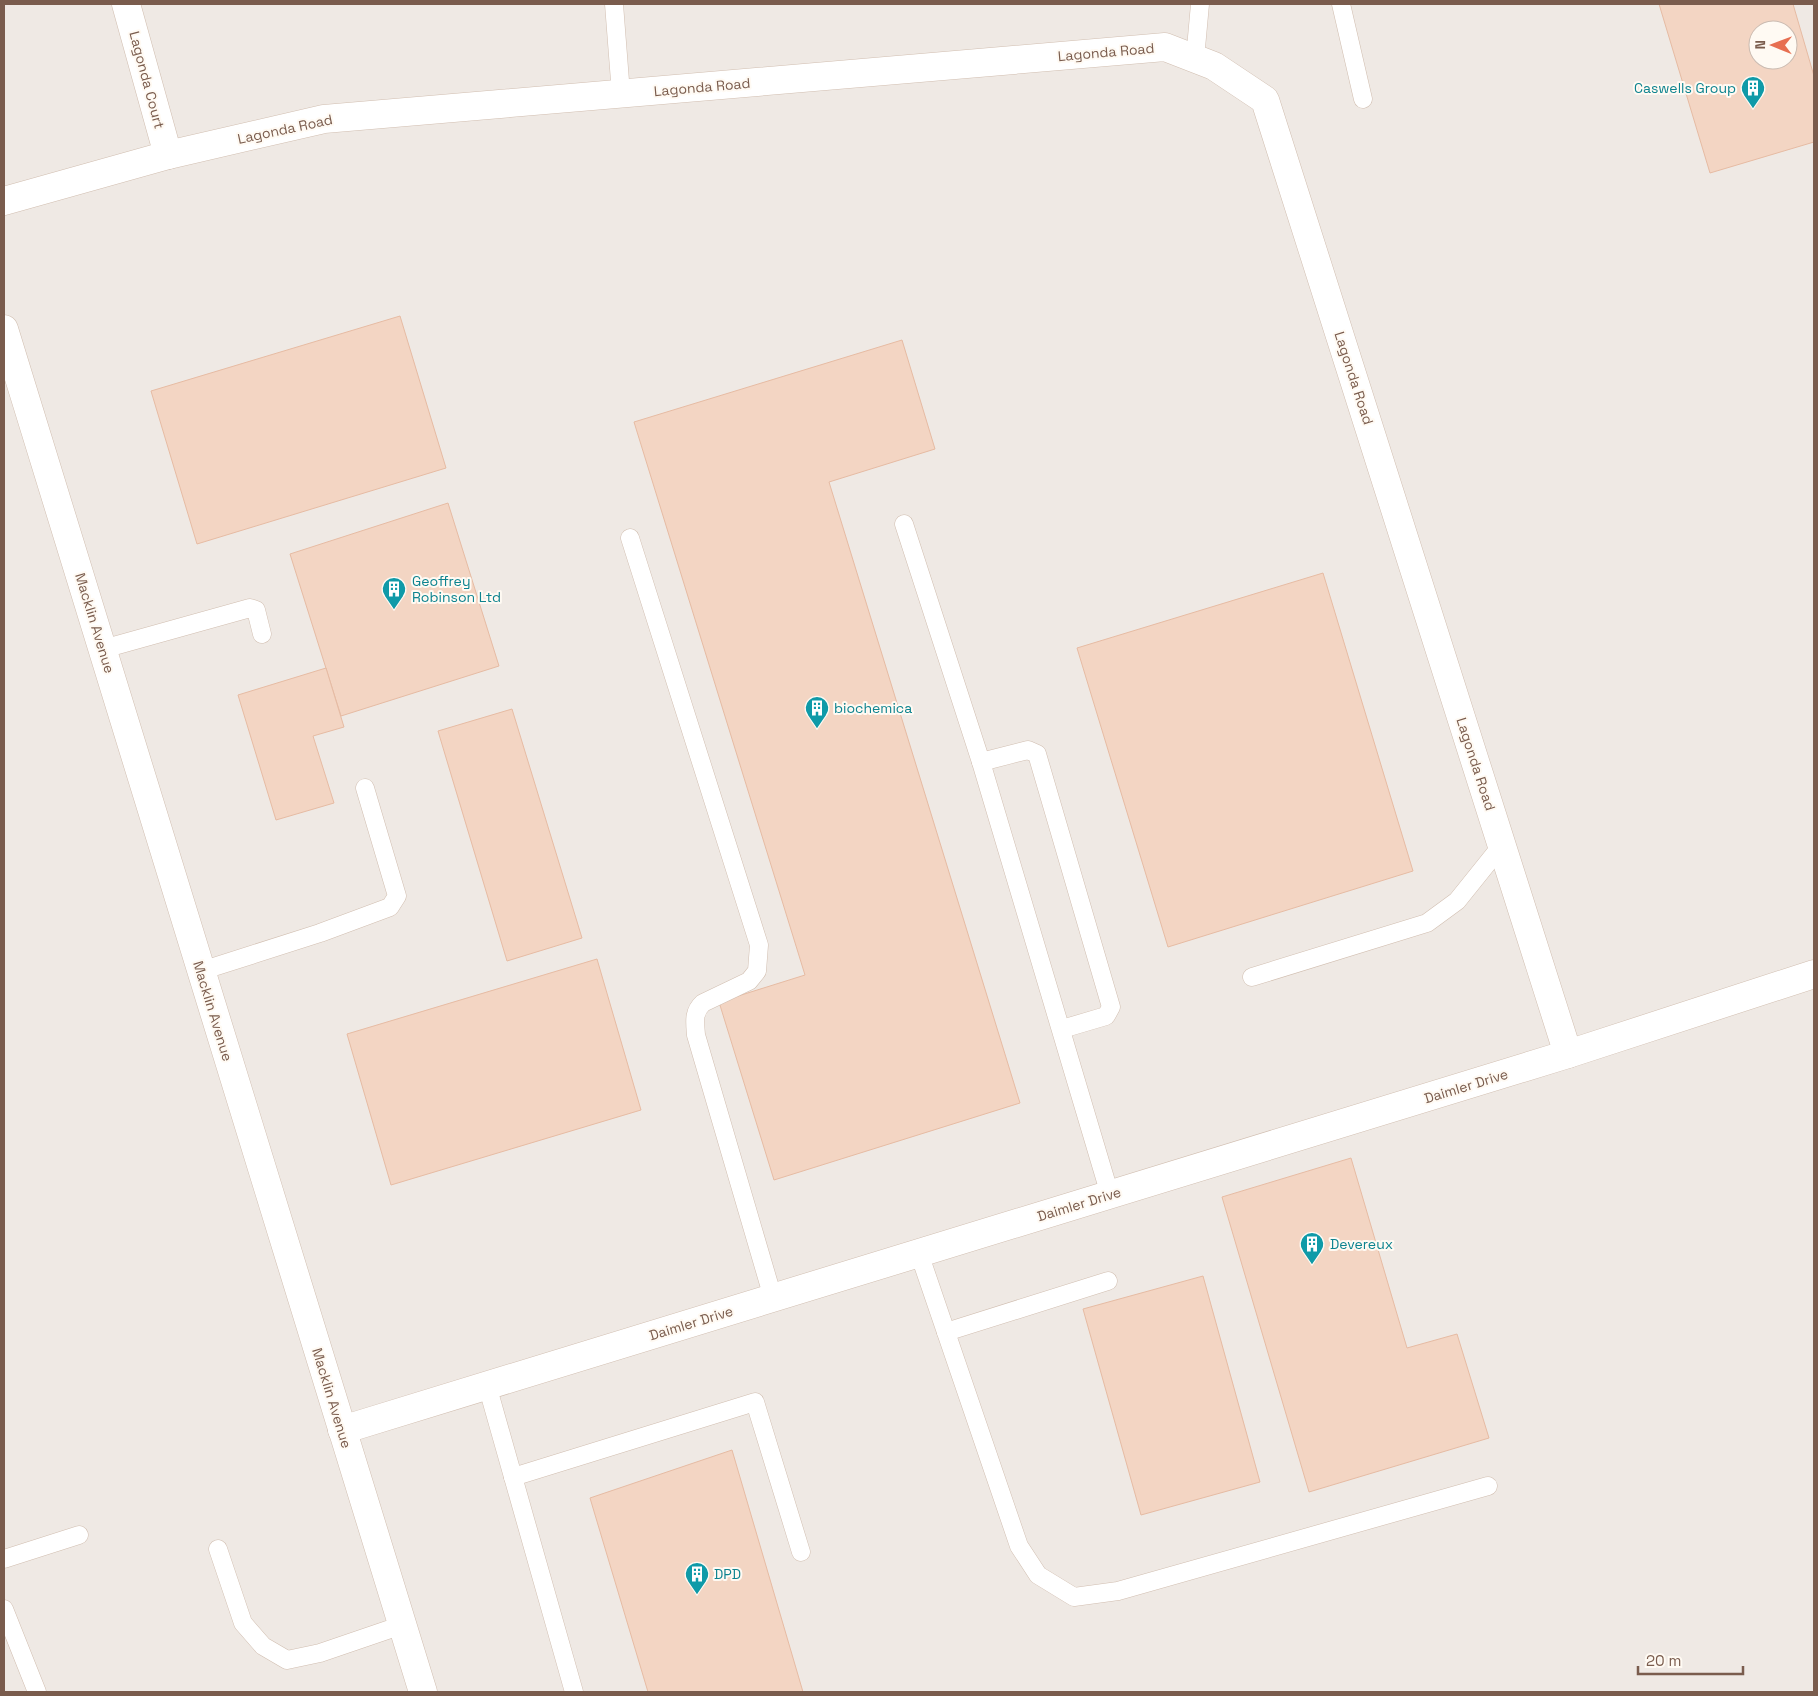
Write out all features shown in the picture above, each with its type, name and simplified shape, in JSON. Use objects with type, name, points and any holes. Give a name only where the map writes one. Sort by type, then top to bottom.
[{"type":"street","name":"Lagonda Court","points":[[126,4],[168,155]]},
{"type":"street","name":"Lagonda Road","points":[[4,201],[168,155],[324,119],[1165,47],[1214,66],[1265,100],[1568,1054]]},
{"type":"street","name":"Macklin Avenue","points":[[4,329],[423,1692]]},
{"type":"street","name":"Daimler Drive","points":[[342,1430],[1568,1054],[1814,974]]},
{"type":"lane","points":[[614,4],[621,94]]},
{"type":"lane","points":[[1195,59],[1200,4]]},
{"type":"lane","points":[[1342,4],[1363,99]]},
{"type":"lane","points":[[904,524],[981,762],[1110,1195]]},
{"type":"lane","points":[[630,538],[758,945],[757,971],[749,981],[703,1003],[697,1008],[694,1018],[696,1035],[773,1298]]},
{"type":"lane","points":[[102,649],[250,608],[256,610],[262,634]]},
{"type":"lane","points":[[981,762],[1028,750],[1037,754],[1110,1007],[1106,1016],[1062,1029]]},
{"type":"lane","points":[[201,971],[320,933],[390,908],[397,896],[365,788]]},
{"type":"lane","points":[[1252,977],[1427,922],[1457,901],[1502,845]]},
{"type":"lane","points":[[919,1253],[1019,1546],[1038,1574],[1074,1597],[1118,1591],[1488,1486]]},
{"type":"lane","points":[[946,1332],[1108,1281]]},
{"type":"lane","points":[[487,1385],[574,1692]]},
{"type":"lane","points":[[513,1477],[755,1402],[801,1552]]},
{"type":"lane","points":[[4,1559],[79,1536]]},
{"type":"lane","points":[[218,1549],[242,1623],[262,1646],[287,1660],[320,1654],[402,1625]]},
{"type":"lane","points":[[4,1609],[37,1692]]},
{"type":"shaded area","points":[[4,4],[1814,4],[1814,1692],[4,1692]]},
{"type":"building","name":"Caswells Group","points":[[1659,4],[1793,4],[1798,20],[1748,20],[1748,70],[1798,70],[1798,21],[1814,76],[1814,142],[1710,173]]},
{"type":"building","points":[[400,316],[446,468],[197,544],[151,391]]},
{"type":"building","name":"biochemica","points":[[902,340],[935,449],[829,482],[1020,1103],[774,1180],[719,1002],[805,975],[634,422]]},
{"type":"building","name":"Geoffrey Robinson Ltd","points":[[448,503],[499,666],[341,716],[290,554]]},
{"type":"building","points":[[1323,573],[1413,871],[1168,947],[1077,648]]},
{"type":"building","points":[[326,668],[344,727],[313,736],[334,803],[276,820],[238,695]]},
{"type":"building","points":[[512,709],[582,938],[507,961],[438,731]]},
{"type":"building","points":[[597,959],[641,1110],[391,1185],[347,1034]]},
{"type":"building","name":"Devereux","points":[[1351,1158],[1407,1348],[1457,1334],[1489,1438],[1309,1492],[1222,1197]]},
{"type":"building","points":[[1203,1276],[1260,1482],[1141,1515],[1083,1309]]},
{"type":"building","name":"DPD","points":[[732,1450],[803,1692],[648,1692],[590,1498]]},
{"type":"place","name":"Caswells Group","points":[[1753,109]]},
{"type":"place","name":"Geoffrey Robinson Ltd","points":[[394,610]]},
{"type":"place","name":"biochemica","points":[[817,729]]},
{"type":"place","name":"Devereux","points":[[1312,1265]]},
{"type":"place","name":"DPD","points":[[697,1595]]}]
